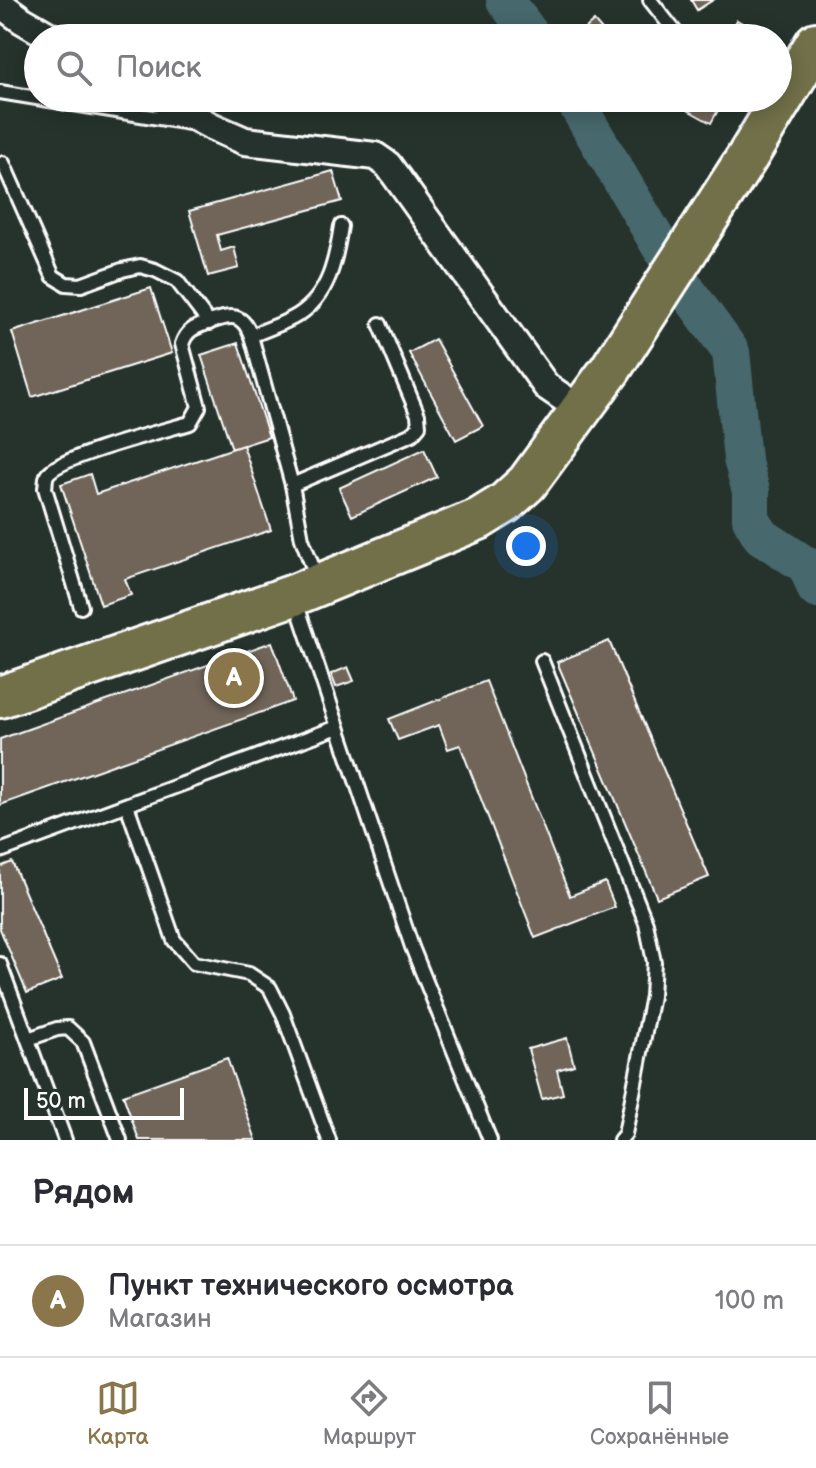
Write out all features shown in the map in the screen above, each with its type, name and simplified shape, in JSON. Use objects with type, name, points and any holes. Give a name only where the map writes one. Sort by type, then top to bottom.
[{"type":"main road","points":[[792,83],[816,43]]},
{"type":"main road","points":[[0,697],[306,589],[479,519],[505,503],[534,474],[610,370],[774,112]]},
{"type":"street","points":[[0,4],[29,24]]},
{"type":"street","points":[[185,112],[245,141],[375,156],[388,165],[546,386],[581,410]]},
{"type":"lane","points":[[650,0],[670,24]]},
{"type":"lane","points":[[0,92],[24,96]]},
{"type":"lane","points":[[122,112],[213,127]]},
{"type":"lane","points":[[3,163],[53,276],[66,284],[81,285],[140,266],[155,270],[177,281],[209,323]]},
{"type":"lane","points":[[251,336],[298,315],[318,299],[336,257],[341,226]]},
{"type":"lane","points":[[81,607],[45,488],[47,475],[56,466],[112,445],[190,423],[199,407],[182,344],[185,335],[190,329],[228,316],[239,318],[247,325],[251,336],[292,485],[302,539],[306,589],[338,727],[412,947],[490,1140]]},
{"type":"lane","points":[[292,485],[412,434],[419,426],[418,415],[380,324]]},
{"type":"lane","points":[[542,661],[646,923],[654,962],[652,996],[625,1134],[620,1140]]},
{"type":"lane","points":[[0,851],[338,727]]},
{"type":"lane","points":[[127,805],[174,940],[194,963],[249,974],[270,988],[283,1014],[329,1140]]},
{"type":"lane","points":[[0,964],[65,1140]]},
{"type":"lane","points":[[28,1039],[68,1028],[78,1036],[87,1049],[120,1140]]},
{"type":"building","points":[[691,0],[713,0],[697,10]]},
{"type":"building","points":[[691,112],[717,112],[711,123]]},
{"type":"building","points":[[333,171],[342,201],[217,235],[221,251],[234,247],[239,268],[208,276],[189,211]]},
{"type":"building","points":[[151,288],[172,353],[32,397],[12,332]]},
{"type":"building","points":[[435,339],[483,426],[456,440],[409,353]]},
{"type":"building","points":[[238,343],[269,437],[232,449],[201,355]]},
{"type":"building","points":[[243,445],[271,530],[125,579],[131,595],[101,605],[61,484],[90,474],[96,494]]},
{"type":"building","points":[[424,449],[437,477],[352,516],[339,488]]},
{"type":"building","points":[[609,641],[709,877],[657,898],[557,662]]},
{"type":"building","points":[[272,642],[293,701],[0,805],[0,739]]},
{"type":"building","points":[[348,667],[354,681],[336,687],[331,674]]},
{"type":"building","points":[[486,681],[570,896],[605,882],[615,907],[535,938],[460,745],[448,749],[439,725],[398,740],[389,719]]},
{"type":"building","points":[[12,862],[62,979],[27,993],[0,929],[0,867]]},
{"type":"building","points":[[567,1038],[574,1065],[557,1070],[563,1094],[542,1099],[528,1049]]},
{"type":"building","points":[[227,1058],[256,1140],[139,1140],[123,1095]]},
{"type":"waterway","points":[[505,0],[523,24]]},
{"type":"waterway","points":[[581,112],[683,285],[731,352],[742,459],[751,491],[751,519],[761,536],[807,566],[816,589]]},
{"type":"place","name":"Пункт технического осмотра","points":[[234,678]]}]
